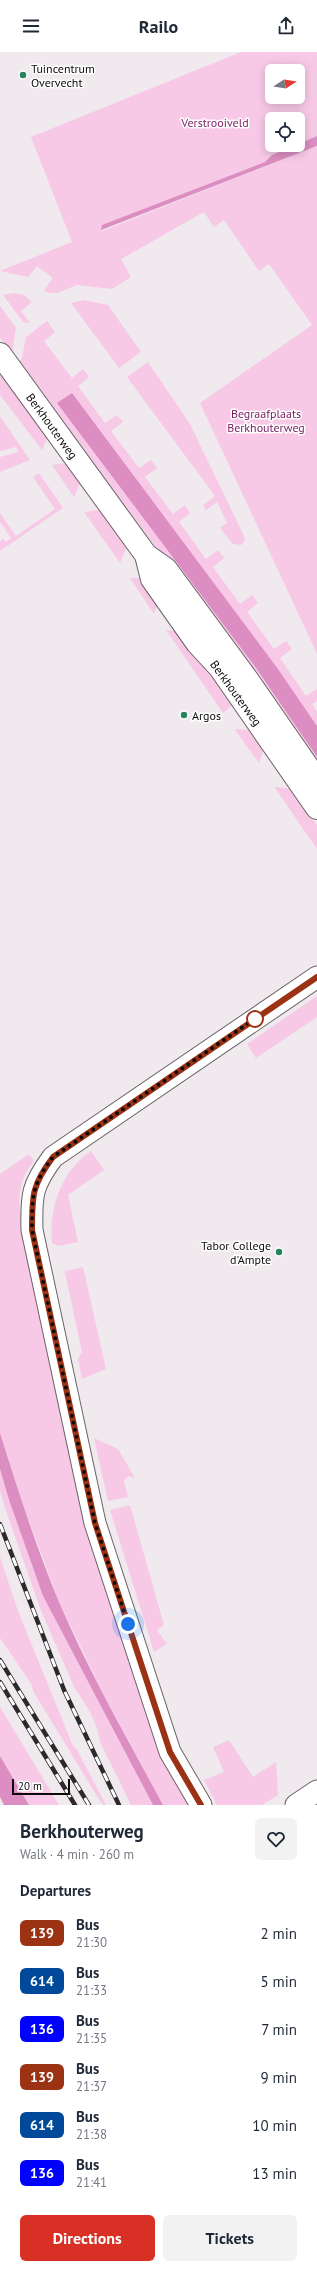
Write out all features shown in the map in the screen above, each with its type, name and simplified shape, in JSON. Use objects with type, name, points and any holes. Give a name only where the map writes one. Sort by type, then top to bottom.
[{"type":"main road","name":"Berkhouterweg","points":[[0,354],[146,555],[166,569],[247,680],[317,780]]},
{"type":"main road","name":"Berkhouterweg","points":[[146,555],[152,579],[198,643],[220,668],[317,808]]},
{"type":"street","points":[[200,1805],[170,1752],[95,1523],[32,1230],[32,1199],[38,1177],[53,1157],[317,976]]},
{"type":"street","points":[[296,1805],[317,1792]]},
{"type":"green space","points":[[241,52],[317,52],[317,136],[305,141],[305,112],[265,112],[265,152],[279,152],[272,155],[265,162],[102,225],[102,231],[317,146],[317,654],[200,403],[312,325],[269,264],[259,271],[224,220],[214,227],[204,212],[121,259],[131,277],[112,289],[77,285],[57,293],[49,293],[44,290],[53,278],[37,266],[28,277],[0,271],[72,242],[31,137]]},
{"type":"green space","points":[[14,293],[24,295],[32,302],[21,311],[30,323],[23,322],[3,295]]},
{"type":"green space","points":[[84,300],[108,305],[141,352],[119,368],[71,303]]},
{"type":"green space","points":[[0,306],[16,328],[12,354],[0,338]]},
{"type":"green space","points":[[47,321],[55,332],[44,341],[72,378],[83,369],[89,377],[78,386],[105,423],[117,415],[123,422],[111,431],[139,468],[151,460],[157,468],[145,477],[173,514],[185,505],[190,513],[179,522],[206,559],[218,550],[224,558],[213,567],[240,604],[252,595],[258,603],[247,612],[274,649],[286,641],[292,649],[280,658],[306,696],[317,689],[317,701],[312,704],[317,712],[317,726],[278,669],[72,394],[58,403],[256,668],[317,757],[317,771],[252,676],[18,363],[22,358],[26,337]]},
{"type":"green space","points":[[148,362],[190,424],[244,536],[245,541],[241,545],[233,544],[220,528],[227,523],[217,502],[206,510],[203,505],[215,496],[127,377]]},
{"type":"green space","points":[[3,375],[48,436],[42,450],[0,395],[0,376]]},
{"type":"green space","points":[[0,416],[30,460],[0,472],[0,457],[18,452],[16,447],[0,451]]},
{"type":"green space","points":[[68,463],[81,482],[74,497],[52,465]]},
{"type":"green space","points":[[39,473],[63,508],[0,551],[0,541],[3,539],[6,542],[11,538],[0,522],[0,513],[16,536],[55,509],[33,477]]},
{"type":"green space","points":[[100,510],[126,548],[120,563],[84,512]]},
{"type":"green space","points":[[130,578],[142,578],[158,602],[154,614]]},
{"type":"green space","points":[[166,630],[178,631],[234,704],[223,713]]},
{"type":"green space","points":[[235,730],[251,730],[264,748],[259,763]]},
{"type":"green space","points":[[275,788],[292,789],[317,825],[317,849]]},
{"type":"green space","points":[[317,996],[317,1017],[256,1058],[247,1044]]},
{"type":"green space","points":[[91,1151],[104,1170],[68,1195],[78,1242],[58,1246],[52,1243],[52,1230],[55,1204],[59,1191],[72,1169]]},
{"type":"green space","points":[[29,1154],[34,1161],[26,1173],[21,1185],[20,1212],[83,1503],[189,1805],[163,1805],[104,1695],[59,1602],[25,1510],[0,1433],[0,1174]]},
{"type":"green space","points":[[83,1267],[106,1369],[82,1379],[78,1359],[82,1352],[65,1273],[62,1272]]},
{"type":"green space","points":[[94,1438],[118,1449],[135,1478],[128,1476],[124,1481],[128,1497],[108,1501]]},
{"type":"green space","points":[[0,1469],[9,1500],[43,1596],[153,1805],[131,1805],[100,1742],[97,1728],[91,1714],[75,1689],[40,1608],[4,1505],[0,1491]]},
{"type":"green space","points":[[130,1505],[164,1625],[157,1630],[167,1644],[154,1652],[110,1510]]},
{"type":"green space","points":[[0,1557],[18,1611],[73,1746],[76,1748],[106,1805],[103,1805],[97,1796],[33,1691],[32,1685],[0,1638]]},
{"type":"green space","points":[[0,1707],[59,1805],[29,1805],[0,1756]]},
{"type":"green space","points":[[229,1740],[253,1777],[276,1762],[278,1795],[262,1805],[217,1805],[204,1780],[224,1772],[213,1747]]},
{"type":"shaded area","points":[[317,136],[317,146],[305,151],[305,141]]},
{"type":"shaded area","points":[[279,152],[302,152],[101,230],[102,225],[265,162],[272,155]]},
{"type":"shaded area","points":[[72,393],[278,669],[317,726],[317,757],[256,668],[57,403]]},
{"type":"shaded area","points":[[0,1433],[35,1539],[59,1602],[122,1730],[163,1805],[153,1805],[43,1596],[9,1500],[0,1469]]},
{"type":"shaded area","points":[[0,1756],[29,1805],[4,1805],[0,1797]]},
{"type":"railway","points":[[0,1524],[64,1690],[119,1805]]},
{"type":"railway","points":[[0,1660],[89,1805]]},
{"type":"railway","points":[[0,1682],[75,1805]]},
{"type":"bus line","name":"139","points":[[201,1805],[170,1752],[95,1523],[32,1230],[32,1199],[38,1177],[53,1157],[317,977]]},
{"type":"place","name":"Tuincentrum Overvecht","points":[[23,75]]},
{"type":"place","name":"Argos","points":[[184,715]]},
{"type":"place","name":"Tabor College d'Ampte","points":[[279,1252]]},
{"type":"route","points":[[128,1624],[95,1523],[32,1230],[32,1199],[38,1177],[53,1157],[259,1016],[255,1019]]},
{"type":"park label","name":"Verstrooiveld","points":[[215,122]]},
{"type":"park label","name":"Begraafplaats Berkhouterweg","points":[[266,420]]}]
